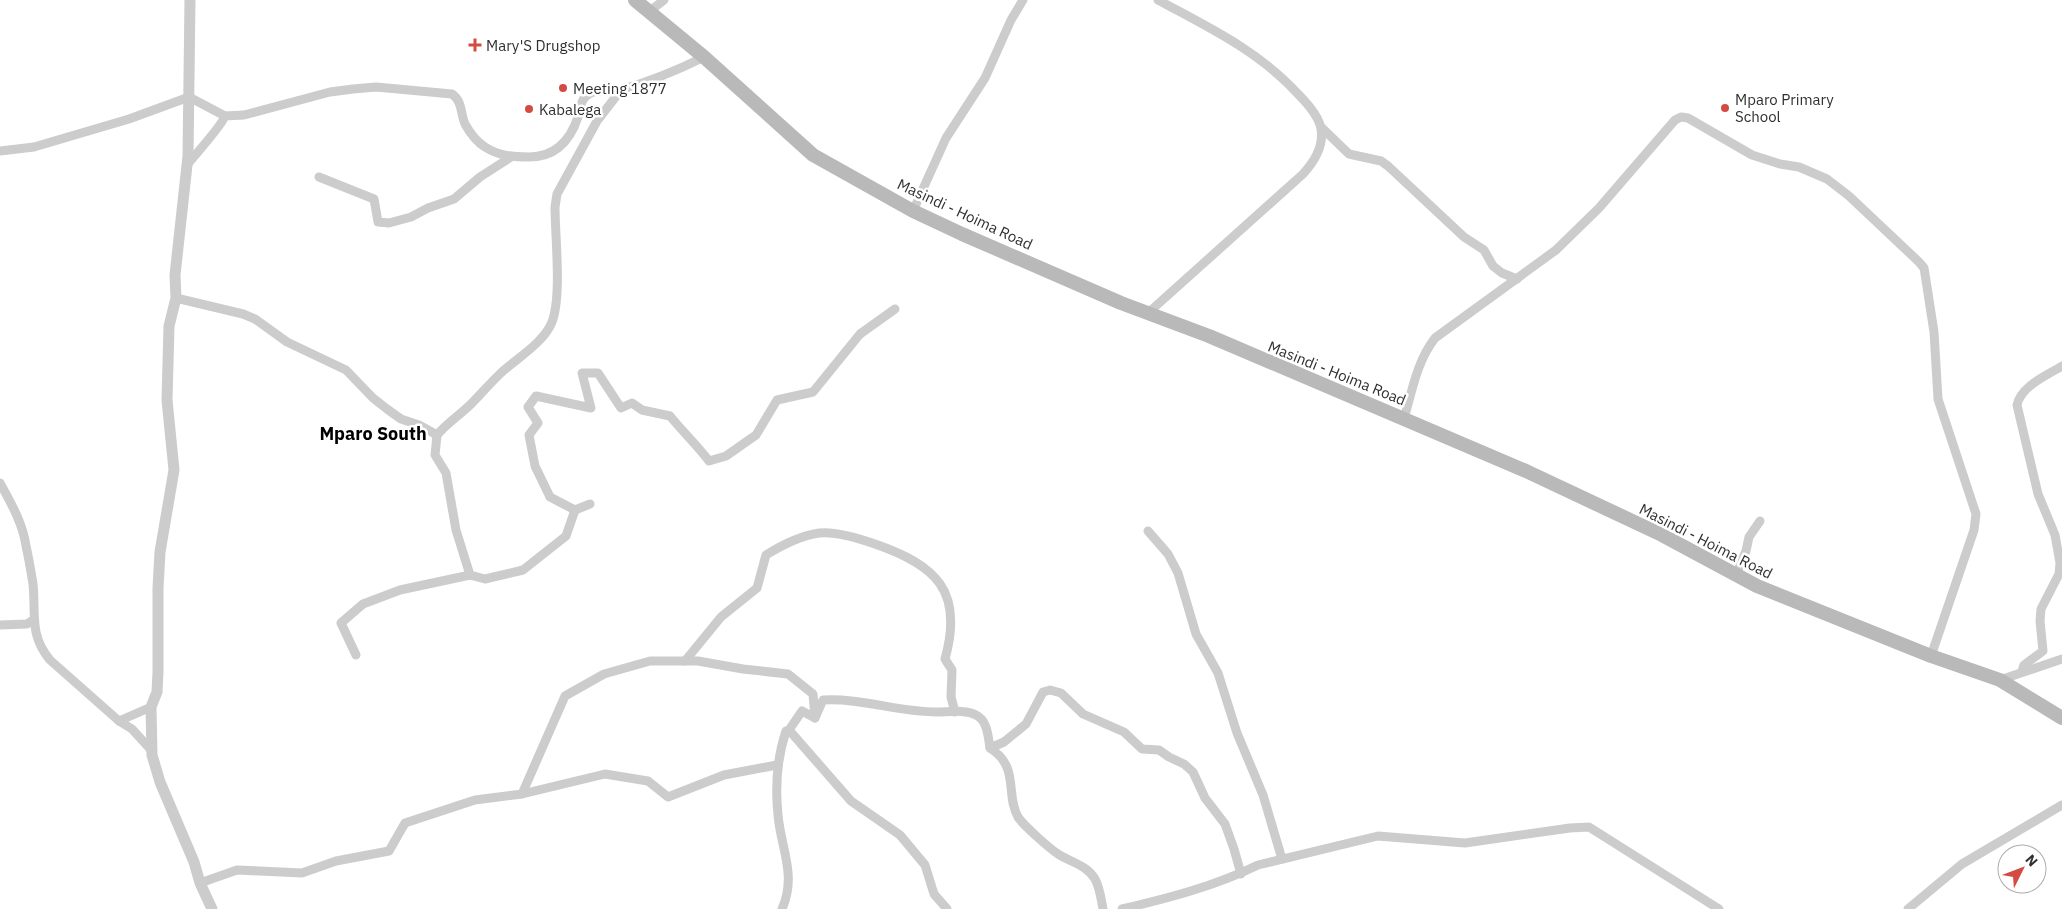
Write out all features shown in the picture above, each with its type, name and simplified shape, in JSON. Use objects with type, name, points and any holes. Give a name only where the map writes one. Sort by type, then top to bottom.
[{"type":"main road","name":"Masindi - Hoima Road","points":[[635,0],[704,57],[813,155],[913,210],[970,238],[1526,471],[1662,535],[1757,586],[1931,656],[2000,680],[2062,718]]},
{"type":"street","points":[[190,0],[187,165],[176,275],[176,298],[168,326],[167,400],[174,470],[160,552],[158,672],[156,692],[151,708],[152,751],[160,782],[212,909]]},
{"type":"street","points":[[650,11],[664,0]]},
{"type":"street","points":[[913,210],[946,138],[986,78],[1011,20],[1023,0]]},
{"type":"street","points":[[1158,0],[1226,36],[1259,58],[1303,99],[1321,127],[1349,154],[1381,160],[1464,237],[1484,250],[1493,266],[1502,273],[1517,279]]},
{"type":"street","points":[[0,151],[34,147],[129,119],[189,98],[225,116],[244,115],[279,107],[315,95],[376,87],[452,94],[459,101],[465,123],[474,137],[484,146],[511,157],[534,157],[554,152],[563,144],[575,126],[583,99],[595,91],[620,90],[686,67],[704,57]]},
{"type":"street","points":[[470,575],[456,530],[446,473],[435,455],[437,435],[449,421],[534,344],[545,333],[552,321],[556,299],[555,206],[557,194],[597,121],[620,90]]},
{"type":"street","points":[[187,165],[214,131],[224,123],[225,116]]},
{"type":"street","points":[[1404,419],[1421,361],[1426,349],[1435,338],[1517,279],[1568,239],[1598,208],[1668,127],[1681,118],[1688,118],[1752,155],[1814,172],[1828,179],[1850,196],[1924,268],[1934,332],[1938,399],[1976,514],[1974,530],[1931,656]]},
{"type":"street","points":[[1148,313],[1303,174],[1314,161],[1319,149],[1321,127]]},
{"type":"street","points":[[319,178],[374,199],[378,222],[389,223],[411,217],[428,208],[454,199],[480,177],[511,157]]},
{"type":"street","points":[[176,298],[243,314],[255,319],[287,342],[346,370],[356,378],[373,398],[401,419],[437,435]]},
{"type":"street","points":[[575,510],[550,497],[535,466],[529,436],[538,423],[528,406],[536,396],[591,408],[582,372],[598,373],[621,408],[632,403],[642,410],[670,416],[686,437],[698,446],[710,461],[726,456],[756,435],[777,400],[813,392],[860,334],[895,310]]},
{"type":"street","points":[[2022,671],[2024,665],[2043,651],[2040,621],[2042,609],[2059,574],[2060,562],[2055,535],[2038,494],[2017,405],[2023,391],[2062,366]]},
{"type":"street","points":[[0,483],[12,505],[26,544],[33,585],[33,620],[41,650],[64,673],[119,721],[132,729],[152,751]]},
{"type":"street","points":[[356,654],[341,623],[363,604],[400,590],[470,575],[485,579],[524,570],[566,536],[575,510],[590,504]]},
{"type":"street","points":[[1736,575],[1746,551],[1749,537],[1760,521]]},
{"type":"street","points":[[1148,531],[1168,554],[1178,573],[1196,634],[1218,673],[1237,733],[1263,795],[1282,859]]},
{"type":"street","points":[[685,661],[721,617],[758,588],[766,555],[790,541],[820,533],[855,537],[899,552],[927,568],[944,589],[952,619],[951,639],[945,659],[952,670],[951,697],[955,712]]},
{"type":"street","points":[[0,625],[27,624],[33,620]]},
{"type":"street","points":[[2000,680],[2062,659]]},
{"type":"street","points":[[522,794],[565,696],[604,674],[650,661],[698,661],[742,669],[788,674],[813,694],[815,718]]},
{"type":"street","points":[[990,748],[1004,742],[1026,724],[1043,692],[1050,690],[1061,693],[1083,714],[1124,732],[1142,749],[1159,750],[1193,772],[1205,798],[1225,824],[1241,874]]},
{"type":"street","points":[[815,718],[823,700],[841,699],[921,712],[968,712],[981,719],[987,728],[990,748],[1002,756],[1008,771],[1019,818],[1057,853],[1091,874],[1099,888],[1103,909]]},
{"type":"street","points":[[119,721],[151,708]]},
{"type":"street","points":[[782,909],[786,899],[790,876],[778,814],[777,765],[780,747],[786,730],[789,730],[802,711],[815,718]]},
{"type":"street","points":[[789,730],[851,801],[900,835],[925,864],[934,894],[947,909]]},
{"type":"street","points":[[200,883],[237,870],[302,873],[336,862],[389,851],[405,823],[475,800],[522,794],[605,774],[648,781],[668,797],[724,775],[777,765]]},
{"type":"street","points":[[1908,909],[1962,864],[2062,805]]},
{"type":"street","points":[[1122,909],[1193,891],[1241,874],[1258,865],[1378,836],[1465,843],[1588,827],[1708,906],[1719,909]]},
{"type":"place","name":"Mary'S Drugshop","points":[[475,45]]},
{"type":"place","name":"Meeting 1877","points":[[563,88]]},
{"type":"place","name":"Mparo Primary School","points":[[1725,108]]},
{"type":"place","name":"Kabalega","points":[[529,109]]},
{"type":"district","name":"Mparo South","points":[[373,433]]}]
